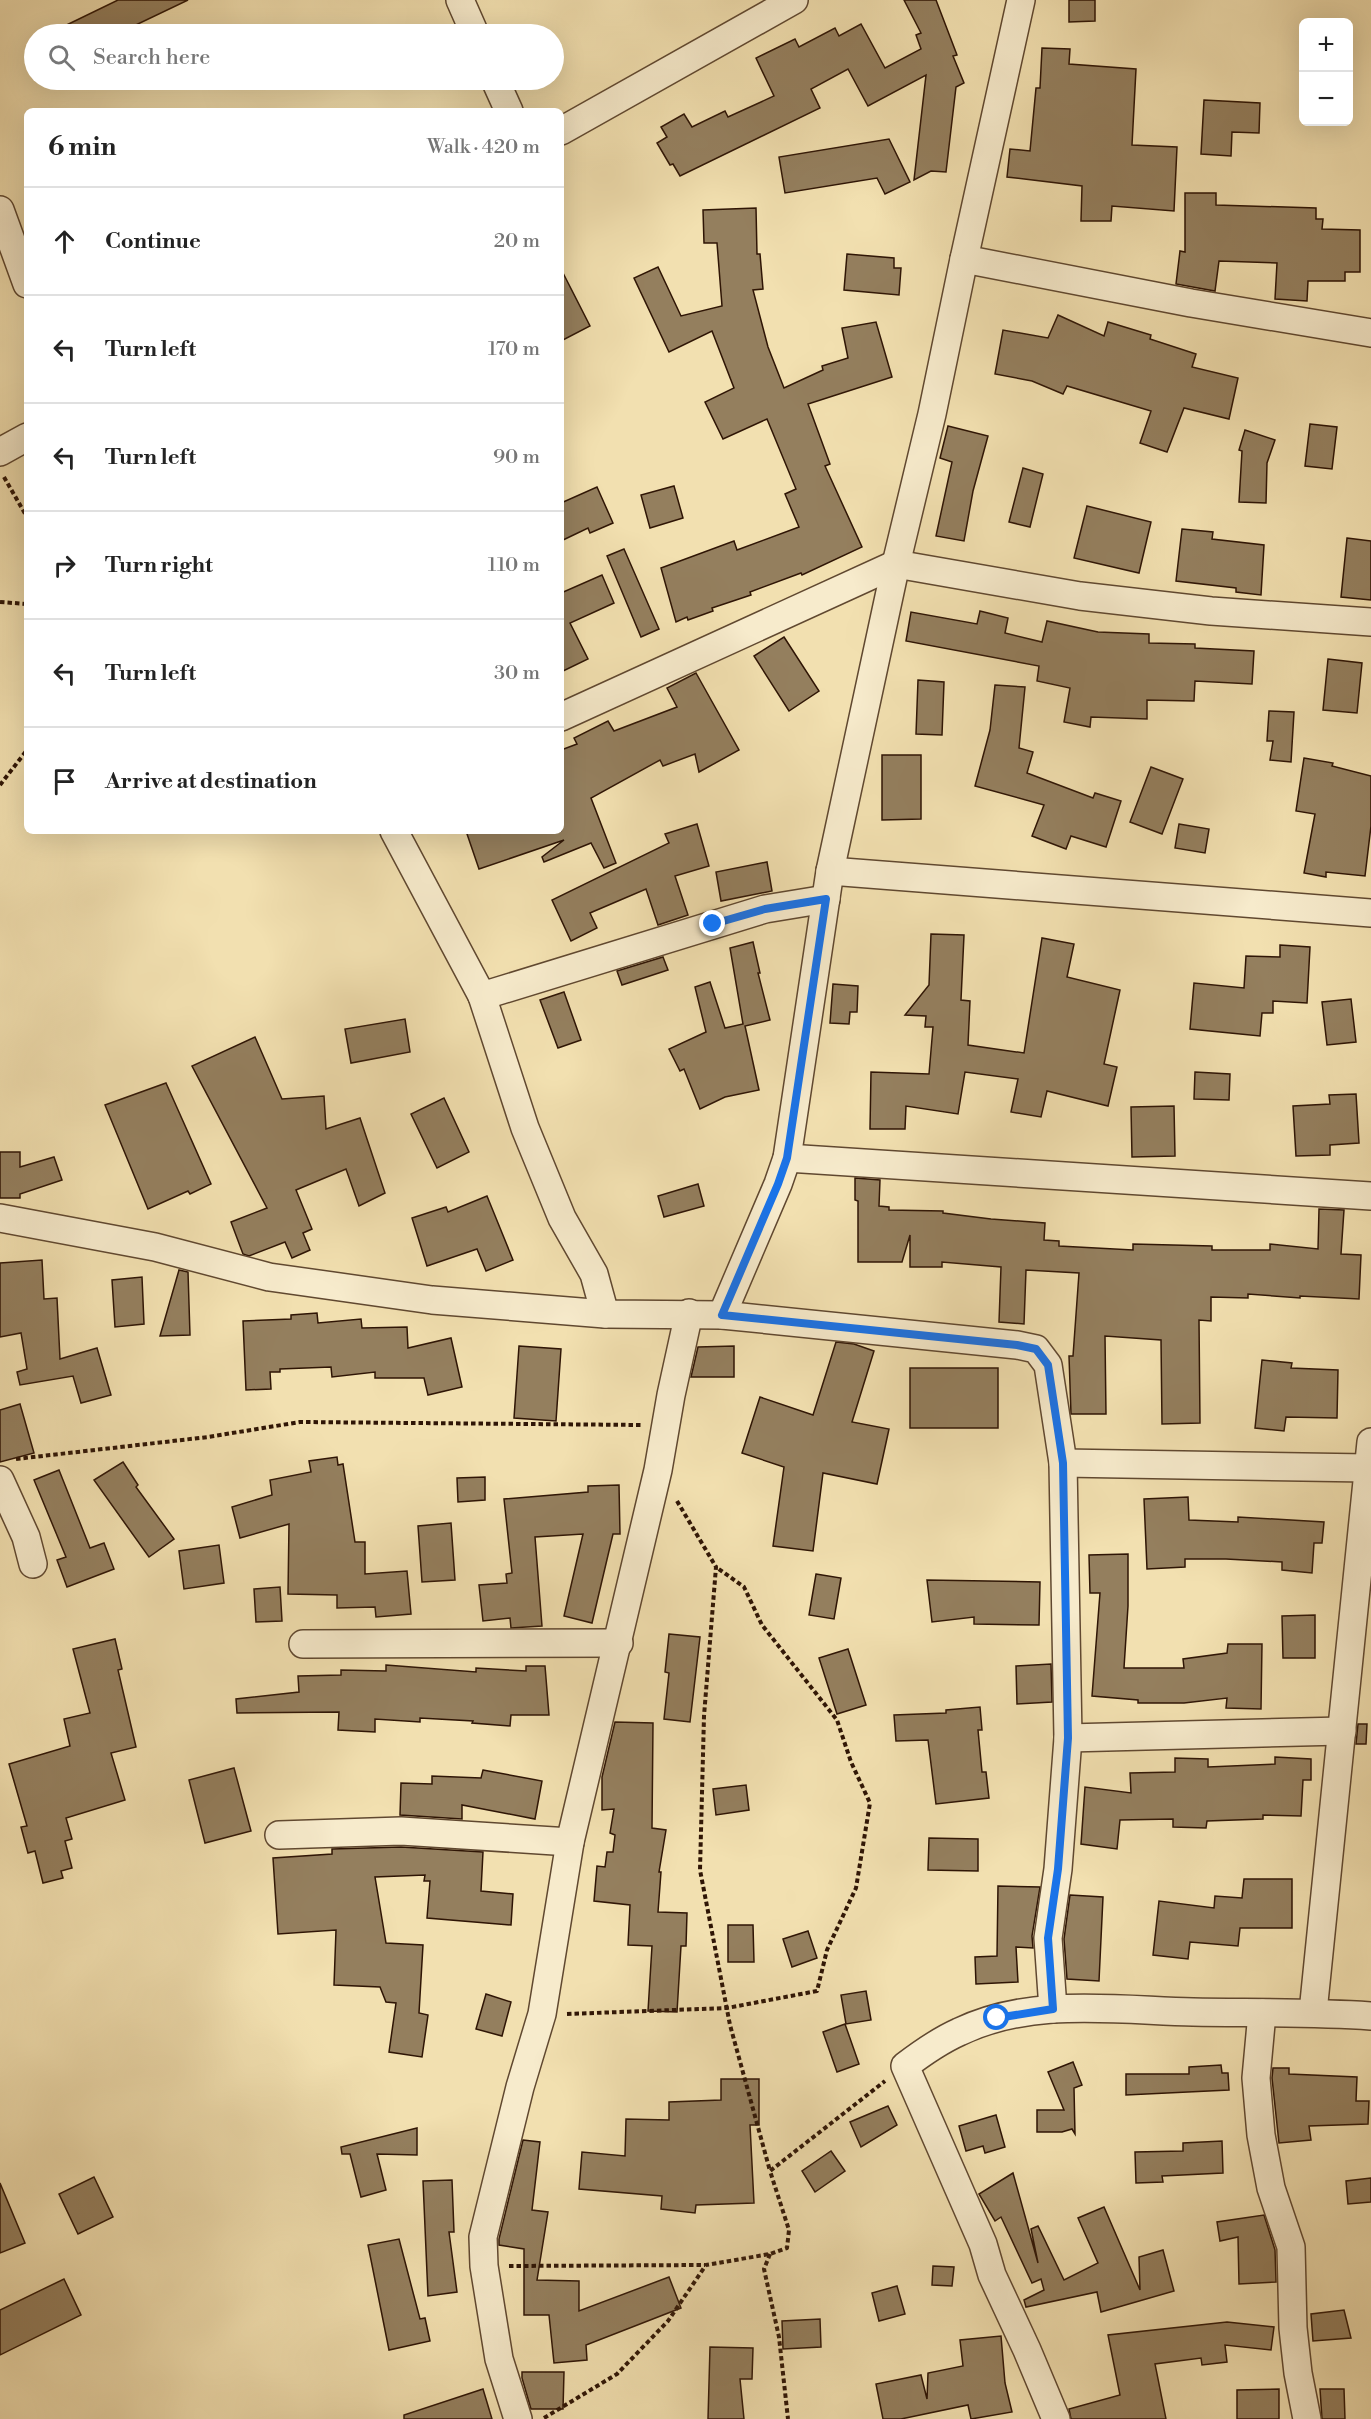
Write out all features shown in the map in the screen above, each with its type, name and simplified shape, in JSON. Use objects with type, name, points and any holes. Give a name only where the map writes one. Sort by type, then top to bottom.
[{"type":"street","points":[[460,0],[471,24]]},
{"type":"street","points":[[564,129],[794,0]]},
{"type":"street","points":[[722,1315],[787,1158],[830,871],[1021,0]]},
{"type":"street","points":[[499,90],[507,108]]},
{"type":"street","points":[[0,210],[24,275]]},
{"type":"street","points":[[964,259],[1191,303],[1371,333]]},
{"type":"street","points":[[0,452],[24,439]]},
{"type":"street","points":[[564,716],[896,564],[1092,597],[1211,611],[1371,622]]},
{"type":"street","points":[[395,834],[482,996],[525,1128],[561,1218],[594,1274],[605,1314]]},
{"type":"street","points":[[830,871],[1371,913]]},
{"type":"street","points":[[482,996],[765,909],[826,899]]},
{"type":"street","points":[[787,1158],[1371,1196]]},
{"type":"street","points":[[0,1218],[155,1247],[269,1277],[432,1300],[605,1314],[722,1315],[1017,1345],[1036,1349],[1048,1365],[1063,1463],[1068,1738],[1058,1869],[1048,1938],[1053,2009]]},
{"type":"street","points":[[518,2419],[499,2359],[482,2251],[484,2229],[520,2087],[542,2014],[570,1842],[593,1739],[619,1643],[658,1470],[665,1425],[689,1313]]},
{"type":"street","points":[[1063,1463],[1370,1455],[1313,2012]]},
{"type":"street","points":[[6,1470],[33,1564]]},
{"type":"street","points":[[303,1644],[619,1643]]},
{"type":"street","points":[[1068,1738],[1342,1731]]},
{"type":"street","points":[[279,1835],[402,1831],[570,1842]]},
{"type":"street","points":[[1056,2419],[1028,2350],[992,2275],[983,2244],[905,2066],[960,2031],[997,2018],[1053,2009],[1313,2012],[1366,2020]]},
{"type":"street","points":[[1262,2013],[1256,2078],[1261,2135],[1271,2188],[1291,2247],[1293,2328],[1298,2373],[1307,2419]]},
{"type":"path","points":[[0,472],[24,512]]},
{"type":"path","points":[[0,602],[24,604]]},
{"type":"path","points":[[0,785],[24,754]]},
{"type":"path","points":[[6,1470],[300,1422],[665,1425]]},
{"type":"path","points":[[542,2014],[727,2008],[817,1991],[827,1950],[856,1888],[870,1803],[851,1762],[837,1720],[762,1625],[744,1587],[717,1567],[658,1470]]},
{"type":"path","points":[[484,2266],[706,2265],[770,2254],[787,2248],[789,2230],[770,2171],[727,2008],[700,1870],[704,1716],[717,1567]]},
{"type":"path","points":[[770,2171],[905,2066]]},
{"type":"path","points":[[770,2254],[764,2269],[779,2337],[788,2419]]},
{"type":"path","points":[[542,2419],[618,2374],[668,2321],[706,2265]]},
{"type":"building","points":[[118,0],[188,0],[138,24],[69,24]]},
{"type":"building","points":[[904,0],[936,0],[957,55],[953,56],[964,83],[956,87],[946,172],[931,171],[914,180],[926,75],[868,106],[848,69],[811,89],[820,108],[680,176],[673,164],[670,165],[657,143],[667,137],[661,127],[684,114],[692,127],[725,111],[728,117],[774,96],[756,58],[795,39],[799,47],[835,28],[839,36],[861,24],[885,68],[921,49],[916,35],[921,33]]},
{"type":"building","points":[[1069,0],[1095,0],[1095,21],[1069,22]]},
{"type":"building","points":[[1042,48],[1070,49],[1069,64],[1136,69],[1132,145],[1177,147],[1174,211],[1112,206],[1111,221],[1081,221],[1082,186],[1007,177],[1010,149],[1030,151],[1036,88],[1040,88]]},
{"type":"building","points":[[1204,100],[1260,103],[1259,133],[1232,132],[1231,156],[1201,154]]},
{"type":"building","points":[[889,139],[910,182],[885,194],[877,178],[785,193],[779,157]]},
{"type":"building","points":[[1185,193],[1216,193],[1216,205],[1316,208],[1316,219],[1323,219],[1322,229],[1360,230],[1360,272],[1345,272],[1345,281],[1308,281],[1307,301],[1275,299],[1277,263],[1219,261],[1215,291],[1176,284],[1180,251],[1185,252]]},
{"type":"building","points":[[756,208],[757,254],[760,254],[763,289],[753,290],[768,347],[784,388],[823,370],[822,366],[848,358],[842,328],[876,322],[892,377],[808,404],[830,464],[825,466],[862,547],[802,575],[801,573],[750,592],[751,595],[712,608],[713,611],[676,622],[661,568],[734,541],[737,550],[799,527],[785,494],[796,489],[767,419],[723,439],[705,402],[734,388],[712,331],[669,352],[634,278],[658,267],[681,316],[722,306],[717,243],[704,243],[703,210]]},
{"type":"building","points":[[847,254],[894,258],[894,268],[901,268],[899,295],[844,290]]},
{"type":"building","points":[[564,275],[590,326],[564,339]]},
{"type":"building","points":[[1058,315],[1104,336],[1108,322],[1151,335],[1150,339],[1196,354],[1192,367],[1238,378],[1229,419],[1184,408],[1167,452],[1140,443],[1151,411],[1067,386],[1063,394],[1032,381],[995,374],[1003,330],[1048,338]]},
{"type":"building","points":[[1310,424],[1337,427],[1332,469],[1305,466]]},
{"type":"building","points":[[948,426],[988,436],[973,491],[964,541],[936,536],[952,462],[940,458]]},
{"type":"building","points":[[1245,430],[1275,440],[1267,463],[1266,503],[1239,502],[1242,451],[1239,450]]},
{"type":"building","points":[[1023,468],[1043,474],[1030,527],[1009,522]]},
{"type":"building","points":[[674,486],[683,518],[650,528],[641,495]]},
{"type":"building","points":[[597,487],[613,523],[590,533],[588,528],[564,540],[564,502]]},
{"type":"building","points":[[1087,506],[1151,522],[1139,573],[1074,558]]},
{"type":"building","points":[[1182,529],[1213,532],[1212,539],[1264,545],[1261,595],[1236,592],[1236,588],[1176,581]]},
{"type":"building","points":[[1347,538],[1371,541],[1371,600],[1341,597]]},
{"type":"building","points":[[624,549],[659,629],[641,637],[607,556]]},
{"type":"building","points":[[602,575],[614,603],[570,623],[588,659],[564,671],[564,592]]},
{"type":"building","points":[[980,611],[1008,618],[1005,633],[1042,642],[1047,621],[1098,632],[1149,634],[1149,643],[1195,644],[1195,648],[1254,651],[1252,684],[1195,681],[1194,701],[1147,700],[1147,719],[1091,717],[1090,727],[1064,722],[1070,688],[1037,681],[1039,666],[906,641],[911,612],[977,624]]},
{"type":"building","points":[[784,637],[819,691],[789,711],[754,656]]},
{"type":"building","points":[[1328,659],[1362,663],[1357,713],[1323,710]]},
{"type":"building","points":[[696,673],[739,750],[699,772],[695,754],[663,766],[660,760],[591,798],[616,863],[604,868],[591,843],[544,862],[542,857],[564,840],[479,869],[467,834],[564,834],[564,749],[577,744],[574,738],[608,721],[614,731],[677,707],[667,688]]},
{"type":"building","points":[[918,680],[944,682],[942,735],[916,734]]},
{"type":"building","points":[[995,685],[1025,687],[1019,748],[1033,752],[1027,773],[1093,798],[1095,793],[1121,801],[1106,847],[1071,836],[1066,849],[1032,836],[1044,805],[975,786],[990,730]]},
{"type":"building","points":[[1269,711],[1294,712],[1291,762],[1270,760],[1273,741],[1267,741]]},
{"type":"building","points":[[882,755],[921,755],[921,819],[882,820]]},
{"type":"building","points":[[1304,758],[1333,763],[1332,766],[1371,776],[1371,826],[1365,876],[1326,872],[1326,877],[1304,873],[1315,814],[1296,811]]},
{"type":"building","points":[[1151,767],[1183,779],[1162,834],[1130,822]]},
{"type":"building","points":[[697,824],[709,866],[675,876],[688,915],[658,925],[646,889],[590,913],[597,928],[571,941],[552,900],[669,843],[665,834]]},
{"type":"building","points":[[1179,824],[1209,829],[1205,853],[1175,848]]},
{"type":"building","points":[[767,862],[772,891],[721,901],[716,872]]},
{"type":"building","points":[[931,934],[964,935],[961,1000],[970,1001],[968,1045],[1024,1053],[1042,938],[1074,944],[1067,977],[1120,990],[1104,1064],[1117,1067],[1108,1106],[1047,1091],[1041,1117],[1011,1112],[1018,1079],[965,1072],[958,1114],[906,1106],[905,1129],[870,1129],[871,1072],[929,1074],[933,1027],[925,1027],[926,1016],[905,1015],[929,985]]},
{"type":"building","points":[[753,942],[770,1020],[745,1026],[759,1090],[725,1097],[700,1109],[684,1069],[680,1071],[669,1049],[706,1032],[695,987],[710,982],[725,1028],[743,1024],[730,948]]},
{"type":"building","points":[[1280,945],[1310,947],[1307,1003],[1273,1001],[1273,1013],[1262,1013],[1260,1036],[1190,1029],[1194,983],[1244,988],[1246,956],[1280,957]]},
{"type":"building","points":[[663,957],[668,970],[622,985],[617,971]]},
{"type":"building","points":[[833,984],[858,986],[857,1012],[850,1012],[849,1024],[830,1023]]},
{"type":"building","points":[[564,992],[581,1040],[558,1048],[540,1000]]},
{"type":"building","points":[[1351,999],[1356,1042],[1327,1045],[1322,1002]]},
{"type":"building","points":[[405,1019],[410,1052],[351,1063],[345,1029]]},
{"type":"building","points":[[255,1037],[282,1099],[324,1096],[326,1129],[360,1118],[385,1193],[359,1206],[346,1169],[296,1190],[312,1229],[303,1233],[310,1250],[292,1258],[285,1242],[249,1256],[243,1254],[231,1222],[267,1208],[192,1066]]},
{"type":"building","points":[[1195,1072],[1230,1074],[1229,1100],[1194,1099]]},
{"type":"building","points":[[166,1083],[211,1184],[190,1194],[188,1191],[148,1209],[105,1105]]},
{"type":"building","points":[[1356,1094],[1359,1143],[1330,1145],[1330,1155],[1296,1156],[1293,1106],[1330,1104],[1329,1095]]},
{"type":"building","points":[[444,1098],[469,1152],[437,1168],[411,1114]]},
{"type":"building","points":[[1174,1106],[1175,1156],[1132,1157],[1131,1107]]},
{"type":"building","points":[[0,1152],[20,1152],[20,1167],[54,1157],[62,1180],[20,1194],[20,1198],[0,1198]]},
{"type":"building","points":[[855,1178],[880,1180],[879,1206],[889,1207],[889,1210],[943,1211],[943,1213],[991,1219],[1045,1223],[1044,1240],[1059,1241],[1059,1246],[1133,1250],[1133,1244],[1212,1246],[1212,1250],[1270,1250],[1270,1244],[1318,1249],[1319,1209],[1344,1210],[1341,1254],[1361,1255],[1359,1299],[1248,1294],[1248,1298],[1211,1297],[1211,1321],[1199,1320],[1200,1423],[1162,1424],[1161,1340],[1105,1336],[1106,1414],[1071,1414],[1069,1356],[1073,1356],[1079,1273],[1026,1270],[1024,1324],[999,1322],[1001,1267],[942,1262],[942,1267],[910,1267],[910,1235],[902,1262],[858,1262],[858,1201],[855,1200]]},
{"type":"building","points":[[698,1184],[704,1206],[664,1217],[658,1196]]},
{"type":"building","points":[[487,1196],[513,1260],[486,1271],[477,1249],[427,1266],[412,1218],[446,1207],[448,1212]]},
{"type":"building","points":[[42,1260],[44,1299],[57,1298],[60,1359],[97,1348],[111,1395],[81,1403],[73,1376],[20,1385],[17,1372],[27,1369],[21,1333],[0,1337],[0,1263]]},
{"type":"building","points":[[179,1270],[188,1272],[190,1335],[160,1336]]},
{"type":"building","points":[[142,1277],[144,1324],[115,1327],[112,1280]]},
{"type":"building","points":[[317,1313],[318,1323],[361,1319],[362,1328],[407,1327],[408,1348],[451,1338],[462,1387],[428,1395],[424,1378],[375,1378],[375,1372],[332,1377],[331,1367],[280,1369],[280,1372],[270,1372],[271,1389],[246,1390],[243,1321],[291,1319],[291,1315]]},
{"type":"building","points":[[836,1342],[854,1344],[874,1351],[852,1422],[889,1429],[877,1484],[823,1473],[813,1551],[773,1546],[784,1467],[742,1453],[760,1397],[813,1415]]},
{"type":"building","points":[[519,1346],[561,1349],[556,1421],[514,1418]]},
{"type":"building","points":[[734,1346],[734,1377],[691,1377],[698,1347]]},
{"type":"building","points":[[1262,1360],[1292,1363],[1291,1368],[1338,1370],[1337,1418],[1286,1417],[1284,1431],[1255,1428]]},
{"type":"building","points":[[910,1368],[998,1368],[998,1428],[910,1428]]},
{"type":"building","points":[[20,1404],[34,1453],[0,1462],[0,1410]]},
{"type":"building","points":[[337,1457],[338,1465],[343,1464],[355,1542],[365,1542],[365,1574],[407,1571],[411,1614],[376,1617],[375,1607],[337,1608],[337,1595],[288,1594],[289,1524],[240,1538],[232,1507],[272,1495],[270,1480],[311,1472],[309,1461]]},
{"type":"building","points":[[123,1462],[138,1485],[136,1487],[174,1539],[149,1557],[94,1480]]},
{"type":"building","points":[[59,1470],[90,1548],[104,1543],[114,1569],[67,1587],[57,1560],[66,1557],[34,1480]]},
{"type":"building","points":[[485,1477],[485,1500],[458,1502],[457,1478]]},
{"type":"building","points":[[619,1485],[620,1534],[613,1534],[592,1623],[564,1616],[583,1534],[535,1537],[542,1626],[511,1628],[510,1618],[483,1621],[479,1585],[507,1583],[506,1574],[512,1573],[504,1499],[588,1492],[588,1486]]},
{"type":"building","points":[[1188,1497],[1189,1520],[1238,1522],[1238,1517],[1324,1522],[1322,1543],[1314,1543],[1312,1573],[1282,1570],[1282,1562],[1226,1559],[1185,1559],[1185,1567],[1147,1569],[1144,1499]]},
{"type":"building","points":[[451,1523],[455,1580],[422,1582],[418,1526]]},
{"type":"building","points":[[219,1545],[224,1583],[184,1589],[179,1551]]},
{"type":"building","points":[[1128,1554],[1128,1606],[1124,1668],[1184,1668],[1183,1659],[1227,1653],[1228,1644],[1262,1644],[1261,1709],[1226,1708],[1227,1698],[1184,1703],[1138,1703],[1138,1700],[1092,1696],[1100,1593],[1090,1593],[1089,1555]]},
{"type":"building","points":[[816,1574],[841,1578],[834,1619],[809,1615]]},
{"type":"building","points":[[927,1580],[1040,1582],[1039,1625],[974,1624],[974,1617],[932,1622]]},
{"type":"building","points":[[280,1587],[282,1621],[256,1622],[254,1589]]},
{"type":"building","points":[[1315,1615],[1315,1658],[1283,1658],[1282,1616]]},
{"type":"building","points":[[669,1634],[700,1637],[690,1722],[664,1719],[669,1673],[665,1672]]},
{"type":"building","points":[[115,1639],[122,1669],[118,1670],[136,1747],[111,1753],[125,1800],[66,1818],[72,1839],[65,1841],[72,1868],[61,1871],[63,1878],[43,1883],[35,1851],[28,1853],[21,1827],[27,1826],[9,1764],[70,1746],[64,1719],[90,1713],[73,1649]]},
{"type":"building","points":[[848,1649],[866,1705],[837,1714],[819,1658]]},
{"type":"building","points":[[1051,1664],[1052,1702],[1017,1704],[1016,1666]]},
{"type":"building","points":[[386,1665],[476,1672],[476,1668],[526,1671],[526,1666],[545,1666],[549,1715],[511,1715],[510,1726],[420,1718],[420,1722],[375,1719],[375,1732],[338,1730],[339,1712],[237,1713],[236,1699],[299,1692],[298,1676],[341,1675],[341,1670],[386,1671]]},
{"type":"building","points":[[980,1707],[982,1730],[978,1730],[982,1772],[986,1772],[989,1798],[936,1804],[928,1740],[896,1741],[894,1715],[946,1713],[946,1710]]},
{"type":"building","points":[[615,1722],[653,1723],[652,1828],[666,1830],[659,1872],[661,1872],[658,1912],[687,1913],[686,1946],[681,1946],[677,2012],[648,2011],[652,1946],[628,1945],[630,1905],[594,1901],[597,1866],[605,1867],[607,1852],[613,1852],[615,1835],[610,1833],[614,1809],[602,1810],[602,1777]]},
{"type":"building","points":[[1358,1724],[1367,1724],[1366,1744],[1356,1744]]},
{"type":"building","points":[[1275,1757],[1311,1759],[1311,1780],[1303,1780],[1301,1816],[1263,1815],[1263,1819],[1207,1821],[1206,1828],[1173,1827],[1173,1819],[1120,1820],[1117,1849],[1081,1844],[1085,1787],[1131,1793],[1130,1773],[1175,1772],[1175,1758],[1208,1759],[1208,1767],[1275,1764]]},
{"type":"building","points":[[234,1768],[251,1831],[205,1843],[189,1780]]},
{"type":"building","points":[[483,1770],[542,1781],[535,1819],[462,1805],[462,1819],[400,1815],[401,1783],[432,1784],[432,1776],[481,1778]]},
{"type":"building","points":[[746,1785],[749,1810],[716,1815],[713,1789]]},
{"type":"building","points":[[929,1838],[978,1839],[978,1871],[928,1870]]},
{"type":"building","points":[[401,1847],[483,1852],[481,1891],[513,1894],[511,1925],[427,1918],[430,1881],[424,1881],[425,1875],[375,1877],[386,1943],[423,1945],[419,2013],[428,2015],[422,2057],[389,2052],[396,2003],[386,2002],[380,1987],[334,1985],[336,1930],[278,1934],[273,1858],[332,1854],[332,1849]]},
{"type":"building","points":[[1244,1879],[1292,1879],[1292,1928],[1240,1928],[1238,1946],[1190,1942],[1188,1959],[1153,1955],[1159,1901],[1214,1908],[1215,1896],[1242,1898]]},
{"type":"building","points":[[998,1886],[1040,1887],[1032,1936],[1033,1948],[1016,1947],[1018,1982],[976,1984],[975,1957],[997,1956]]},
{"type":"building","points":[[1070,1895],[1103,1897],[1099,1981],[1067,1979],[1064,1939]]},
{"type":"building","points":[[728,1925],[753,1925],[754,1962],[728,1962]]},
{"type":"building","points":[[808,1931],[817,1958],[792,1967],[783,1939]]},
{"type":"building","points":[[866,1991],[871,2020],[846,2024],[841,1995]]},
{"type":"building","points":[[486,1994],[511,2002],[502,2036],[476,2029]]},
{"type":"building","points":[[845,2024],[859,2064],[837,2072],[823,2032]]},
{"type":"building","points":[[1073,2062],[1082,2085],[1074,2088],[1075,2134],[1072,2129],[1062,2132],[1037,2132],[1037,2110],[1064,2110],[1048,2072]]},
{"type":"building","points":[[1221,2065],[1222,2073],[1228,2073],[1229,2090],[1126,2095],[1126,2074],[1189,2074],[1189,2067]]},
{"type":"building","points":[[1273,2068],[1289,2068],[1289,2074],[1357,2077],[1356,2101],[1369,2101],[1368,2124],[1309,2126],[1311,2140],[1279,2143]]},
{"type":"building","points":[[721,2079],[759,2079],[759,2125],[750,2125],[754,2203],[696,2205],[695,2213],[661,2209],[662,2196],[579,2189],[582,2152],[625,2156],[626,2119],[669,2120],[669,2102],[721,2100]]},
{"type":"building","points":[[888,2106],[897,2125],[861,2147],[850,2122]]},
{"type":"building","points":[[996,2115],[1005,2147],[985,2153],[983,2146],[966,2151],[959,2126]]},
{"type":"building","points":[[417,2128],[417,2155],[377,2154],[386,2190],[361,2197],[350,2154],[342,2154],[341,2147]]},
{"type":"building","points":[[523,2140],[540,2142],[532,2210],[548,2212],[537,2280],[579,2281],[579,2311],[669,2277],[681,2308],[586,2345],[587,2360],[554,2363],[549,2315],[524,2315],[524,2249],[499,2245]]},
{"type":"building","points":[[1222,2141],[1223,2173],[1162,2176],[1163,2182],[1136,2183],[1135,2152],[1183,2151],[1183,2143]]},
{"type":"building","points":[[831,2151],[845,2171],[815,2192],[802,2171]]},
{"type":"building","points":[[1013,2173],[1038,2263],[1031,2229],[1038,2226],[1064,2280],[1098,2263],[1078,2218],[1104,2207],[1140,2290],[1139,2257],[1163,2250],[1174,2291],[1101,2312],[1097,2292],[1026,2307],[1024,2300],[1044,2290],[1041,2279],[1032,2283],[1001,2217],[995,2221],[979,2194]]},
{"type":"building","points":[[94,2177],[113,2217],[78,2234],[59,2194]]},
{"type":"building","points":[[1371,2178],[1371,2202],[1348,2204],[1346,2181]]},
{"type":"building","points":[[452,2180],[454,2232],[449,2232],[457,2292],[428,2296],[423,2181]]},
{"type":"building","points":[[0,2183],[25,2243],[0,2253]]},
{"type":"building","points":[[1264,2215],[1275,2250],[1276,2282],[1239,2284],[1238,2237],[1220,2241],[1217,2222]]},
{"type":"building","points":[[399,2239],[420,2319],[425,2318],[430,2341],[389,2350],[368,2245]]},
{"type":"building","points":[[933,2266],[954,2267],[952,2286],[932,2285]]},
{"type":"building","points":[[64,2279],[81,2315],[0,2355],[0,2310]]},
{"type":"building","points":[[897,2286],[905,2314],[879,2321],[872,2293]]},
{"type":"building","points":[[1344,2310],[1351,2338],[1313,2341],[1311,2314]]},
{"type":"building","points":[[820,2319],[821,2347],[783,2349],[782,2321]]},
{"type":"building","points":[[1227,2322],[1274,2327],[1271,2350],[1225,2345],[1227,2362],[1202,2365],[1201,2358],[1155,2364],[1166,2419],[1071,2419],[1069,2409],[1120,2395],[1108,2335]]},
{"type":"building","points":[[1001,2336],[1005,2383],[1012,2412],[971,2419],[968,2405],[901,2419],[883,2419],[876,2384],[921,2375],[927,2399],[928,2373],[963,2366],[960,2340]]},
{"type":"building","points":[[710,2347],[753,2348],[752,2379],[740,2379],[744,2419],[708,2419]]},
{"type":"building","points":[[522,2372],[564,2372],[563,2409],[531,2409]]},
{"type":"building","points":[[483,2389],[492,2419],[404,2419],[404,2415]]},
{"type":"building","points":[[1279,2389],[1279,2419],[1237,2419],[1237,2390]]},
{"type":"building","points":[[1320,2389],[1344,2389],[1345,2419],[1322,2419]]},
{"type":"route","points":[[713,924],[765,909],[826,899],[787,1158],[722,1315],[1017,1345],[1036,1349],[1048,1365],[1063,1463],[1068,1738],[1058,1869],[1048,1938],[1053,2009],[997,2018]]}]
